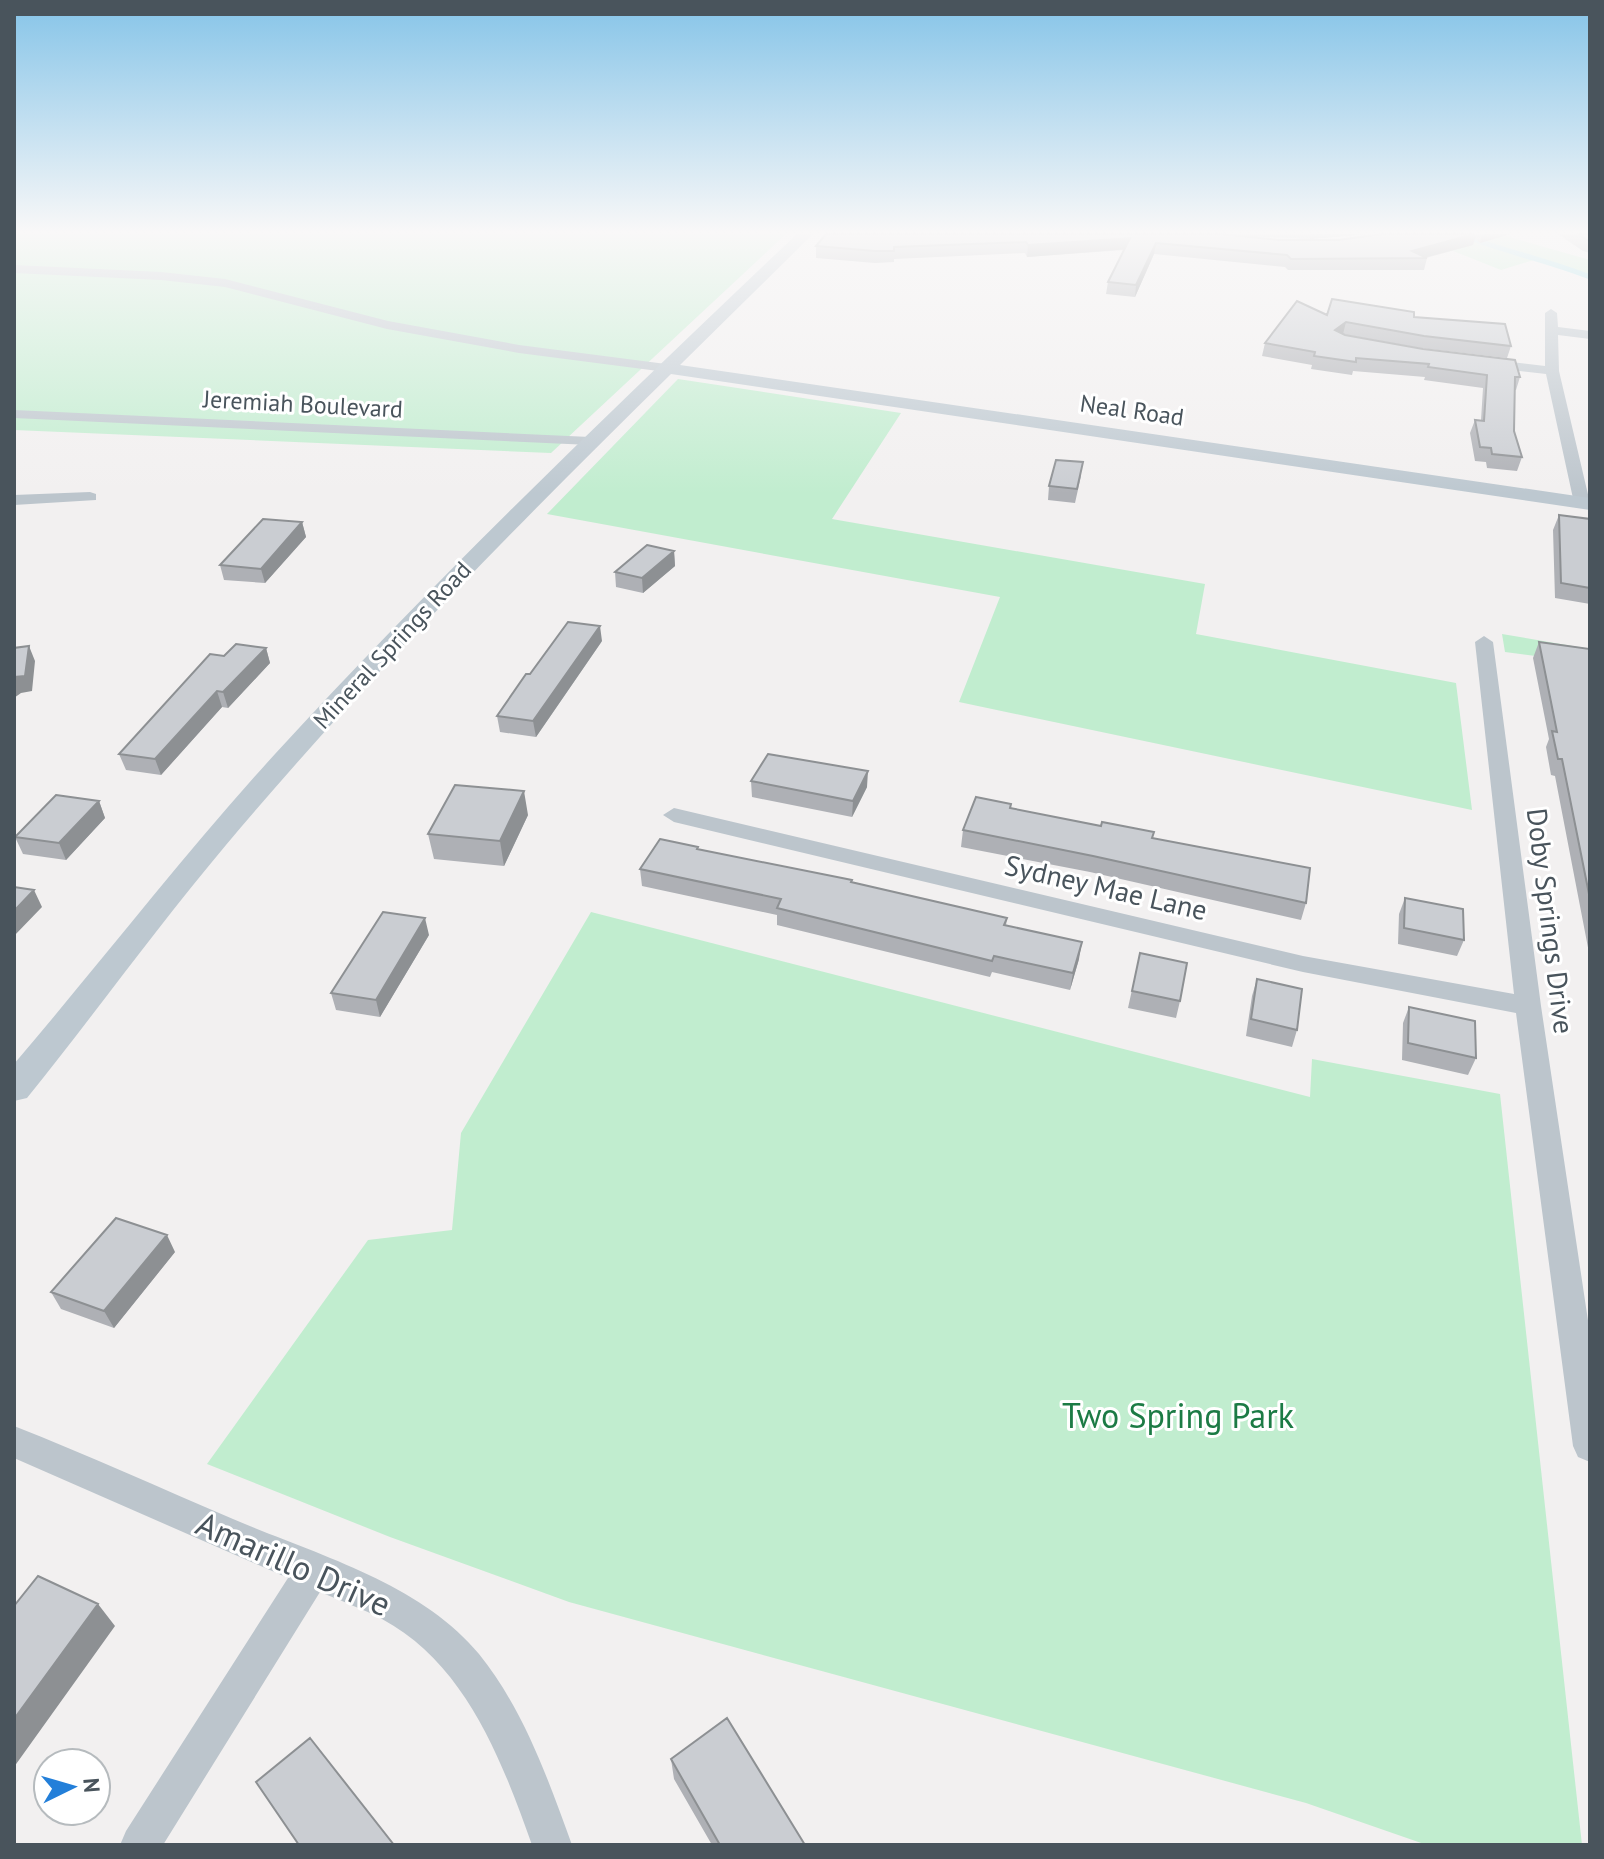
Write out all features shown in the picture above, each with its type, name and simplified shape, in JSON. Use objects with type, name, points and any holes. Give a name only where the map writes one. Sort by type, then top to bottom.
[{"type":"street","points":[[371,321],[519,349],[666,368]]},
{"type":"street","name":"Mineral Springs Road","points":[[14,1088],[160,906],[271,777],[474,558],[715,321]]},
{"type":"street","points":[[1551,321],[1552,371],[1586,504]]},
{"type":"street","points":[[1552,330],[1590,335]]},
{"type":"street","points":[[1466,360],[1552,371]]},
{"type":"street","name":"Neal Road","points":[[666,368],[1586,504]]},
{"type":"street","name":"Jeremiah Boulevard","points":[[14,414],[590,441]]},
{"type":"street","points":[[14,500],[90,497]]},
{"type":"street","name":"Doby Springs Drive","points":[[1484,642],[1528,1006],[1590,1446]]},
{"type":"street","name":"Sydney Mae Lane","points":[[674,815],[1303,964],[1528,1006]]},
{"type":"street","name":"Amarillo Drive","points":[[14,1442],[397,1607],[446,1645],[487,1695],[519,1756],[552,1845]]},
{"type":"street","points":[[140,1845],[314,1569]]},
{"type":"green space","points":[[14,321],[693,321],[551,453],[14,430]]},
{"type":"green space","points":[[678,379],[901,413],[832,519],[1205,584],[1196,634],[1456,683],[1472,810],[959,702],[1000,597],[547,514]]},
{"type":"green space","points":[[1502,634],[1590,649],[1590,663],[1505,652]]},
{"type":"green space","name":"Two Spring Park","points":[[591,912],[1310,1097],[1312,1059],[1500,1094],[1582,1845],[1427,1845],[1306,1803],[569,1602],[390,1537],[207,1464],[368,1240],[452,1230],[461,1133]]},
{"type":"building","points":[[1282,321],[1463,321],[1505,324],[1511,346],[1424,336],[1346,322],[1335,330],[1345,335],[1423,349],[1515,360],[1520,377],[1515,377],[1514,431],[1522,457],[1492,454],[1491,448],[1480,447],[1475,420],[1484,421],[1487,375],[1428,367],[1429,364],[1356,358],[1356,362],[1314,356],[1315,352],[1265,343]]},
{"type":"building","points":[[1056,460],[1083,462],[1077,489],[1049,486]]},
{"type":"building","points":[[1559,515],[1590,519],[1590,588],[1561,583]]},
{"type":"building","points":[[263,519],[302,522],[261,569],[220,565]]},
{"type":"building","points":[[647,545],[674,551],[642,578],[615,572]]},
{"type":"building","points":[[568,622],[600,626],[533,721],[497,716],[526,674],[530,674]]},
{"type":"building","points":[[1539,642],[1590,649],[1590,899],[1562,759],[1558,759],[1552,731],[1557,732]]},
{"type":"building","points":[[236,644],[266,648],[223,692],[217,691],[155,759],[119,754],[210,654],[224,656]]},
{"type":"building","points":[[29,646],[25,676],[14,677],[14,648]]},
{"type":"building","points":[[768,754],[868,771],[853,801],[751,781]]},
{"type":"building","points":[[455,785],[524,791],[500,841],[428,834]]},
{"type":"building","points":[[56,795],[99,801],[59,843],[15,837]]},
{"type":"building","points":[[976,797],[1011,804],[1010,808],[1101,826],[1102,822],[1154,832],[1152,838],[1310,868],[1306,903],[963,830]]},
{"type":"building","points":[[660,839],[852,880],[1007,918],[1004,925],[1082,942],[1073,973],[994,956],[992,961],[777,908],[781,899],[640,869]]},
{"type":"building","points":[[14,887],[34,890],[14,911]]},
{"type":"building","points":[[1405,898],[1463,909],[1464,940],[1404,928]]},
{"type":"building","points":[[383,912],[425,918],[376,1000],[331,993]]},
{"type":"building","points":[[1140,953],[1187,963],[1180,1001],[1132,991]]},
{"type":"building","points":[[1257,979],[1302,989],[1297,1030],[1251,1019]]},
{"type":"building","points":[[1409,1007],[1475,1021],[1476,1058],[1408,1043]]},
{"type":"building","points":[[116,1218],[167,1235],[104,1311],[51,1292]]},
{"type":"building","points":[[38,1576],[98,1604],[14,1719],[14,1606]]},
{"type":"building","points":[[727,1718],[805,1845],[720,1845],[671,1759]]},
{"type":"building","points":[[310,1738],[394,1845],[299,1845],[256,1782]]}]
